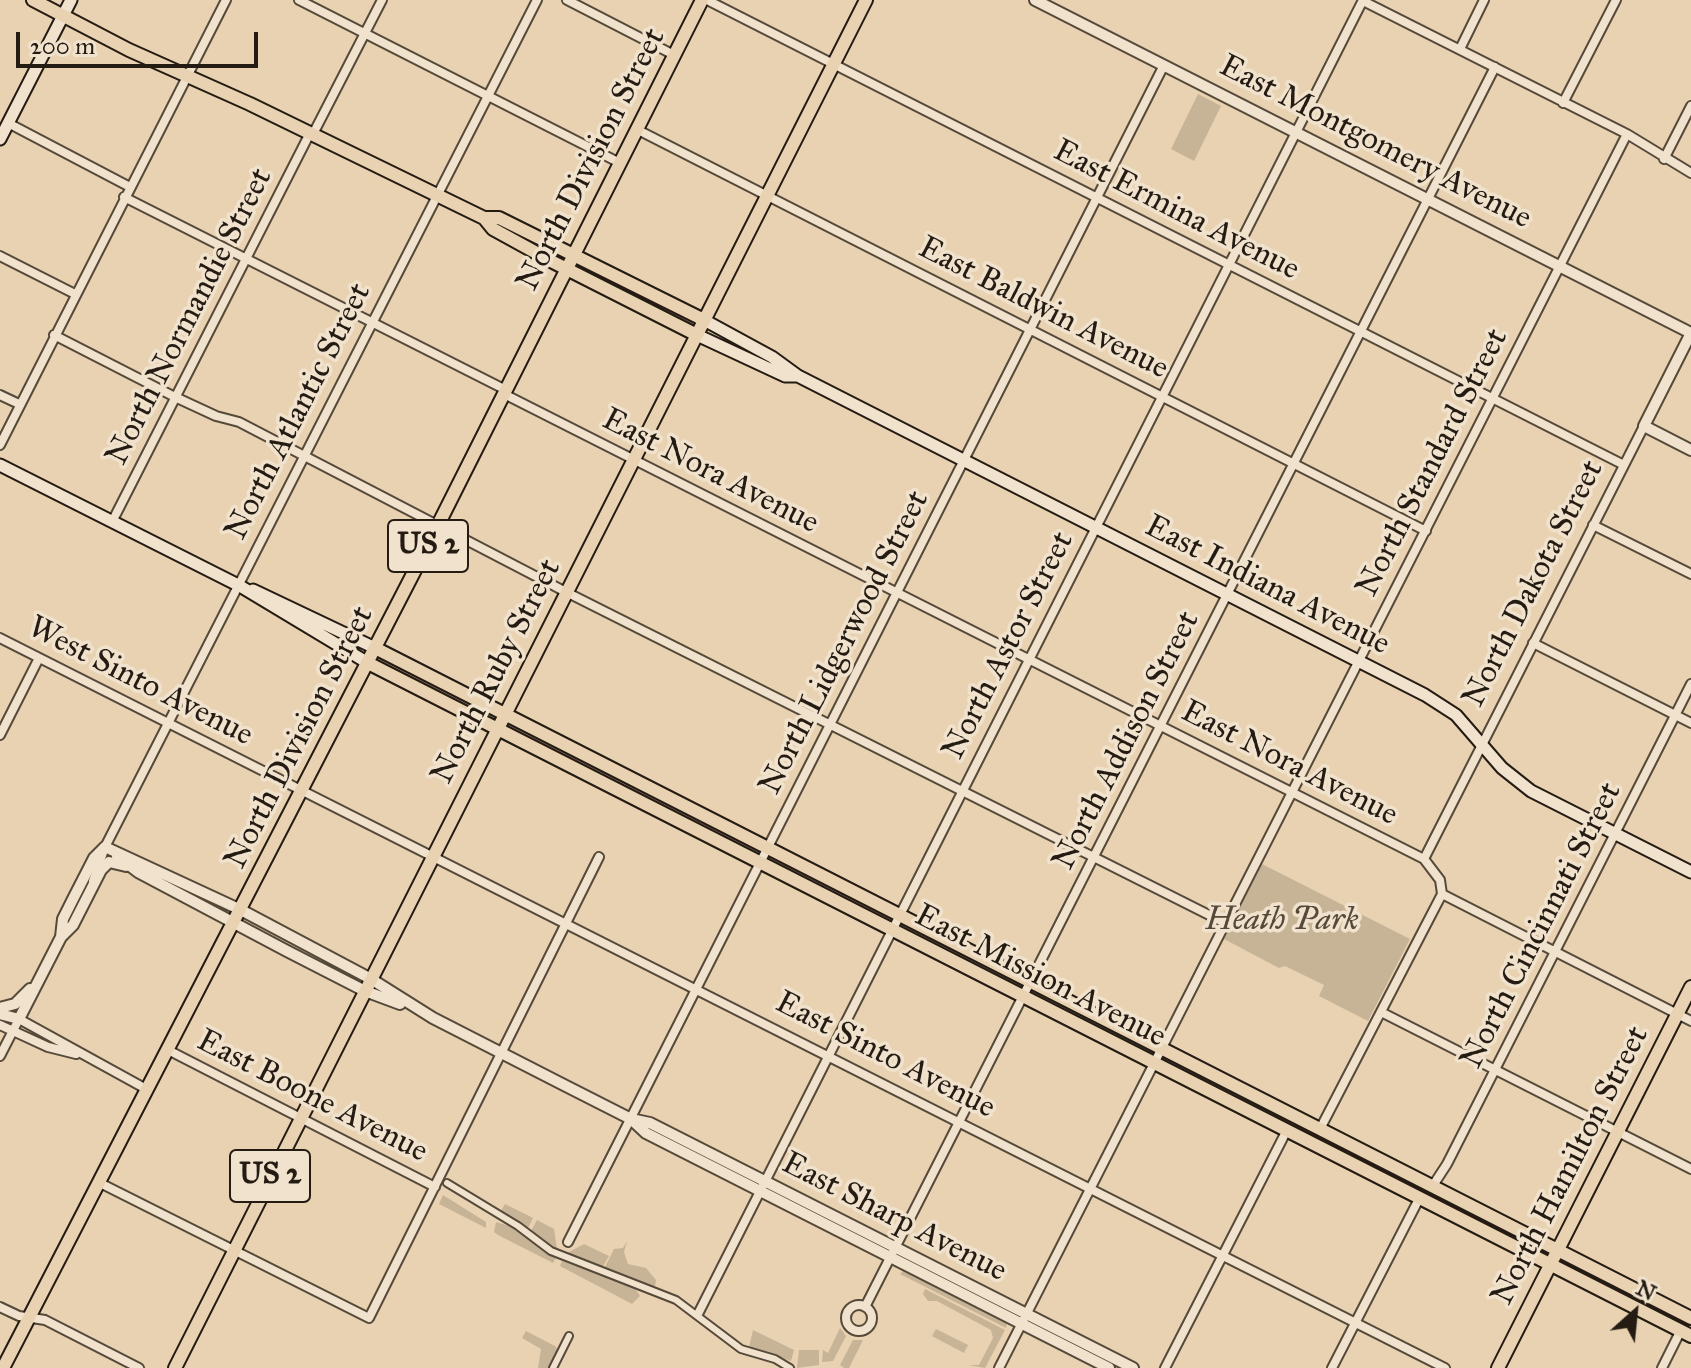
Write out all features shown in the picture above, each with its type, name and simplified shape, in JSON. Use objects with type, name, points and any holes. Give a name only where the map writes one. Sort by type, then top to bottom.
[{"type":"main road","points":[[33,0],[484,218]]},
{"type":"main road","points":[[0,139],[71,0]]},
{"type":"main road","name":"North Division Street","points":[[3,1368],[368,663],[704,0]]},
{"type":"main road","name":"North Ruby Street","points":[[175,1368],[866,0]]},
{"type":"main road","name":"East Indiana Avenue","points":[[484,218],[499,218],[574,254],[772,357],[798,376],[1360,662],[1456,715],[1502,768],[1531,791],[1691,872]]},
{"type":"main road","name":"East Indiana Avenue","points":[[484,218],[493,229],[697,335],[785,376],[798,376]]},
{"type":"main road","points":[[0,465],[240,586],[368,663]]},
{"type":"main road","points":[[240,586],[273,597],[375,648]]},
{"type":"main road","name":"East Mission Avenue","points":[[375,648],[1691,1318]]},
{"type":"main road","name":"East Mission Avenue","points":[[368,663],[1686,1333]]},
{"type":"main road","name":"North Hamilton Street","points":[[1498,1368],[1691,987]]},
{"type":"main road","points":[[1420,1197],[1433,1196],[1458,1208],[1481,1212]]},
{"type":"street","points":[[0,445],[226,0]]},
{"type":"street","points":[[299,0],[620,163]]},
{"type":"street","name":"North Normandie Street","points":[[113,520],[382,0]]},
{"type":"street","name":"North Atlantic Street","points":[[0,1056],[61,937],[73,925],[92,887],[105,847],[537,0]]},
{"type":"street","points":[[567,0],[674,55]]},
{"type":"street","name":"East Ermina Avenue","points":[[704,0],[1624,465]]},
{"type":"street","name":"East Montgomery Avenue","points":[[1035,0],[1691,333]]},
{"type":"street","points":[[1363,0],[1627,134],[1691,173]]},
{"type":"street","name":"North Astor Street","points":[[698,1314],[1363,0]]},
{"type":"street","points":[[1460,49],[1484,0]]},
{"type":"street","points":[[1563,103],[1616,0]]},
{"type":"street","name":"North Lidgerwood Street","points":[[568,1242],[1164,65]]},
{"type":"street","name":"North Addison Street","points":[[865,1307],[1495,67]]},
{"type":"street","points":[[1664,159],[1691,106]]},
{"type":"street","points":[[8,123],[130,187]]},
{"type":"street","name":"East Baldwin Avenue","points":[[638,130],[1426,531]]},
{"type":"street","name":"North Standard Street","points":[[999,1368],[1627,134]]},
{"type":"street","name":"East Nora Avenue","points":[[124,197],[374,322],[896,594],[1424,859],[1440,880],[1442,894]]},
{"type":"street","points":[[0,256],[75,294]]},
{"type":"street","name":"North Dakota Street","points":[[1424,859],[1691,333]]},
{"type":"street","points":[[54,335],[175,397],[216,416],[239,422],[566,592],[1227,924]]},
{"type":"street","points":[[0,395],[19,404]]},
{"type":"street","points":[[1644,426],[1691,450]]},
{"type":"street","points":[[1593,525],[1691,574]]},
{"type":"street","name":"West Sinto Avenue","points":[[0,638],[302,791]]},
{"type":"street","points":[[1533,643],[1691,723]]},
{"type":"street","points":[[0,735],[39,658]]},
{"type":"street","name":"North Cincinnati Street","points":[[1432,1187],[1447,1164],[1691,684]]},
{"type":"street","name":"East Sinto Avenue","points":[[302,791],[830,1054],[1445,1368]]},
{"type":"street","name":"North Atlantic Street","points":[[61,937],[63,919],[94,858],[105,847]]},
{"type":"street","name":"East Sharp Avenue","points":[[105,847],[138,872],[234,923],[414,1007],[631,1119],[650,1123],[762,1186],[1024,1319],[1133,1368]]},
{"type":"street","name":"East Sharp Avenue","points":[[105,847],[241,910],[368,985]]},
{"type":"street","points":[[100,1183],[369,1318],[599,857]]},
{"type":"street","points":[[92,887],[109,862],[138,872]]},
{"type":"street","points":[[1302,1138],[1314,1127],[1381,1012],[1442,894],[1691,1021]]},
{"type":"street","points":[[0,1008],[15,1004],[37,982]]},
{"type":"street","points":[[1381,1012],[1691,1169]]},
{"type":"street","points":[[0,1014],[19,1019],[148,1090]]},
{"type":"street","points":[[0,1025],[48,1047],[81,1055]]},
{"type":"street","name":"East Boone Avenue","points":[[168,1050],[435,1187]]},
{"type":"street","points":[[1165,1368],[1287,1130]]},
{"type":"street","name":"East Boone Avenue","points":[[447,1183],[481,1201],[560,1256],[655,1290],[698,1314],[741,1349],[775,1359],[790,1368]]},
{"type":"street","points":[[1332,1368],[1420,1197]]},
{"type":"street","points":[[0,1307],[45,1320],[139,1368]]},
{"type":"street","name":"East Sharp Avenue","points":[[1024,1319],[1109,1368]]},
{"type":"street","points":[[1662,1368],[1686,1333]]},
{"type":"street","points":[[553,1368],[569,1336]]},
{"type":"green space","points":[[1198,94],[1221,106],[1194,161],[1171,149]]},
{"type":"green space","name":"Heath Park","points":[[1262,864],[1410,939],[1368,1021],[1319,996],[1324,985],[1285,966],[1279,968],[1224,939]]},
{"type":"green space","points":[[443,1195],[486,1222],[486,1228],[439,1204]]},
{"type":"green space","points":[[505,1204],[533,1218],[528,1228],[501,1211]]},
{"type":"green space","points":[[537,1220],[554,1229],[557,1249],[531,1231]]},
{"type":"green space","points":[[496,1222],[513,1227],[556,1258],[553,1263],[498,1235],[494,1232]]},
{"type":"green space","points":[[627,1241],[624,1252],[628,1264],[646,1268],[656,1280],[655,1287],[604,1269],[614,1249],[623,1248]]},
{"type":"green space","points":[[584,1244],[609,1256],[602,1268],[567,1253]]},
{"type":"green space","points":[[562,1261],[634,1287],[640,1296],[632,1304],[560,1266]]},
{"type":"green space","points":[[904,1270],[1007,1322],[1006,1328],[900,1274]]},
{"type":"green space","points":[[925,1289],[1005,1330],[985,1368],[968,1365],[979,1365],[993,1338],[991,1330],[937,1301],[928,1301],[923,1294]]},
{"type":"green space","points":[[840,1328],[846,1336],[833,1361],[822,1362],[823,1350],[828,1353]]},
{"type":"green space","points":[[936,1329],[968,1345],[964,1353],[932,1336]]},
{"type":"green space","points":[[753,1330],[794,1350],[791,1361],[749,1347]]},
{"type":"green space","points":[[526,1331],[558,1350],[549,1368],[538,1368],[541,1349],[522,1338]]},
{"type":"green space","points":[[853,1340],[863,1340],[849,1368],[844,1368],[840,1365]]},
{"type":"green space","points":[[799,1350],[819,1350],[819,1365],[797,1368]]}]
